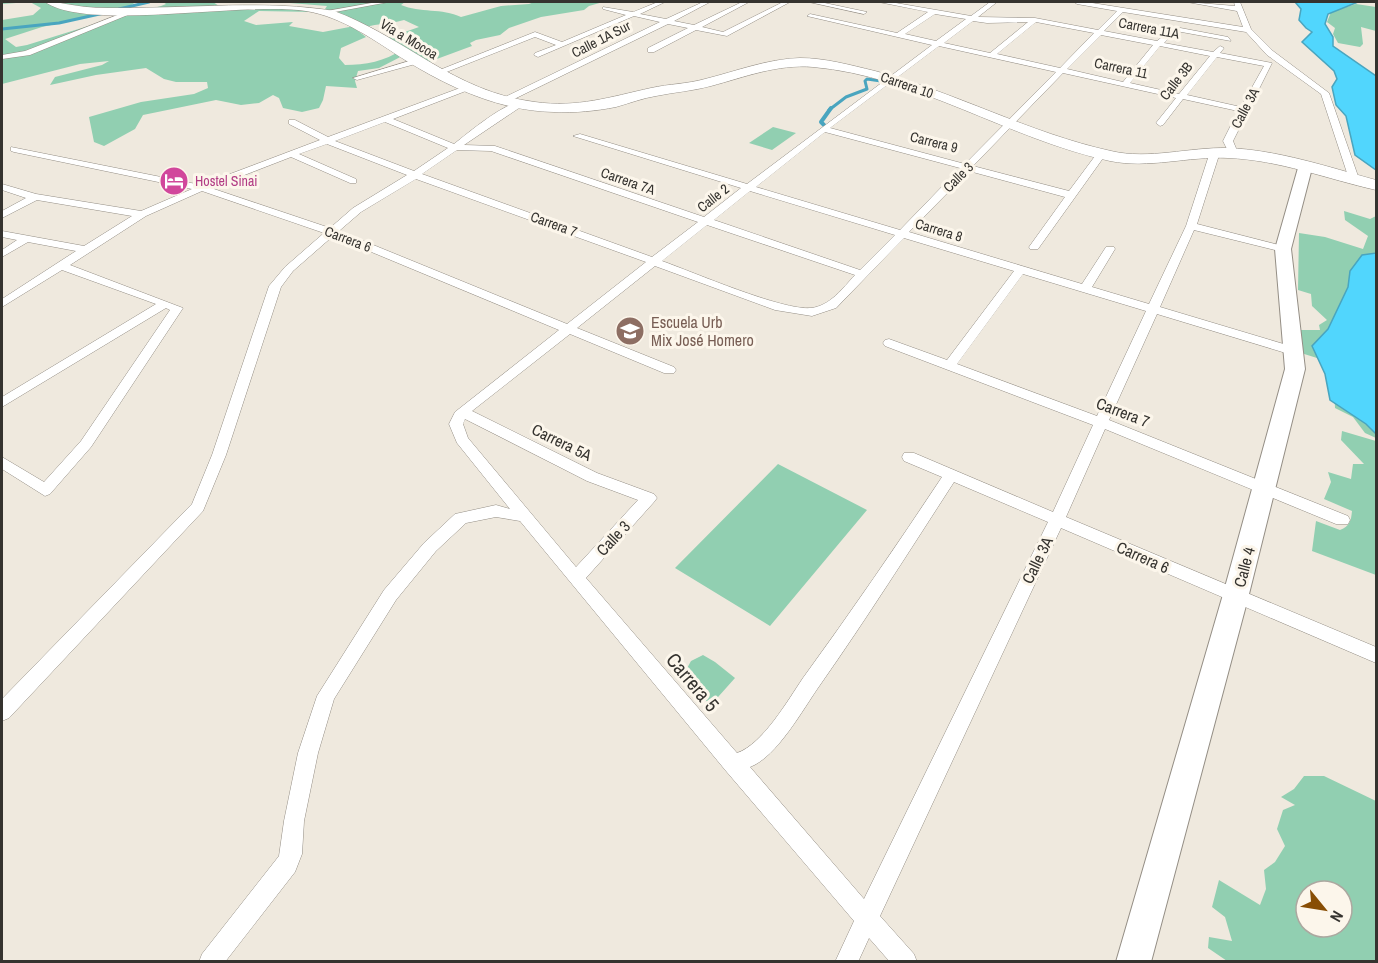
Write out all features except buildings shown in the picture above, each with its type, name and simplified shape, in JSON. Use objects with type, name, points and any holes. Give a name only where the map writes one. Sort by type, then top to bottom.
[{"type":"main road","name":"Vía a Mocoa","points":[[51,2],[77,10],[133,11],[240,4],[277,5],[320,11],[354,24],[436,73]]},
{"type":"main road","name":"Carrera 10","points":[[436,73],[468,87],[513,102],[547,108],[582,108],[706,83],[767,65],[794,62],[842,67],[891,78],[1010,124],[1117,158],[1155,160],[1215,152],[1233,153],[1377,185]]},
{"type":"main road","name":"Calle 4","points":[[1133,962],[1235,598],[1295,369],[1283,249],[1305,168]]},
{"type":"street","points":[[320,11],[334,2]]},
{"type":"street","points":[[320,11],[386,2]]},
{"type":"street","points":[[538,55],[662,2]]},
{"type":"street","name":"Calle 1A Sur","points":[[2,712],[198,507],[219,455],[275,286],[289,268],[357,210],[415,175],[513,102],[644,32],[707,2]]},
{"type":"street","points":[[651,50],[746,2]]},
{"type":"street","points":[[605,8],[724,34],[787,2]]},
{"type":"street","points":[[812,2],[864,12]]},
{"type":"street","points":[[882,2],[970,18]]},
{"type":"street","name":"Calle 2","points":[[459,418],[569,328],[824,129],[994,2]]},
{"type":"street","points":[[1077,2],[1248,30]]},
{"type":"street","points":[[1190,2],[1238,5],[1248,30],[1270,53],[1325,93],[1354,179]]},
{"type":"street","name":"Calle 3","points":[[779,307],[812,312],[832,305],[1122,9]]},
{"type":"street","points":[[2,57],[27,53],[133,11]]},
{"type":"street","points":[[899,35],[934,11]]},
{"type":"street","name":"Carrera 11","points":[[810,16],[1243,110]]},
{"type":"street","name":"Carrera 11A","points":[[970,18],[987,21],[1035,20],[1269,65]]},
{"type":"street","points":[[993,54],[1035,20]]},
{"type":"street","points":[[1126,83],[1158,44],[1175,29],[1228,39],[1214,54]]},
{"type":"street","points":[[644,32],[672,39]]},
{"type":"street","points":[[436,73],[535,34],[564,45]]},
{"type":"street","name":"Calle 3B","points":[[1160,123],[1214,54]]},
{"type":"street","points":[[357,78],[416,61]]},
{"type":"street","name":"Calle 3A","points":[[1233,153],[1228,141],[1269,65]]},
{"type":"street","points":[[2,304],[142,214],[202,188],[468,87]]},
{"type":"street","name":"Carrera 7A","points":[[386,119],[454,147],[492,148],[862,274]]},
{"type":"street","name":"Carrera 7","points":[[292,122],[328,141],[415,175],[779,307]]},
{"type":"street","name":"Carrera 9","points":[[824,129],[1071,195]]},
{"type":"street","name":"Carrera 8","points":[[577,136],[1293,351]]},
{"type":"street","name":"Carrera 6","points":[[14,149],[202,188],[332,232],[669,370]]},
{"type":"street","name":"Calle 3A","points":[[846,962],[1057,519],[1191,226],[1215,152]]},
{"type":"street","points":[[1034,247],[1101,154]]},
{"type":"street","points":[[293,155],[353,181]]},
{"type":"street","points":[[2,187],[35,197],[142,214]]},
{"type":"street","points":[[2,215],[35,197]]},
{"type":"street","points":[[1191,226],[1283,249]]},
{"type":"street","points":[[2,234],[87,250]]},
{"type":"street","points":[[2,254],[26,239]]},
{"type":"street","points":[[1085,290],[1110,249]]},
{"type":"street","points":[[2,462],[45,490],[86,444],[177,308],[62,266]]},
{"type":"street","points":[[949,366],[1020,270]]},
{"type":"street","points":[[2,402],[165,304]]},
{"type":"street","name":"Carrera 7","points":[[889,343],[1100,422],[1342,520]]},
{"type":"street","name":"Carrera 5A","points":[[459,418],[592,477],[649,498]]},
{"type":"street","name":"Carrera 5","points":[[459,418],[462,440],[733,764],[906,962]]},
{"type":"street","name":"Carrera 6","points":[[909,457],[1057,519],[1235,598],[1377,656]]},
{"type":"street","points":[[733,764],[753,756],[775,733],[862,611],[951,475]]},
{"type":"street","name":"Calle 3","points":[[576,578],[649,498]]},
{"type":"street","points":[[210,962],[288,864],[308,753],[326,696],[390,595],[430,546],[461,518],[496,511],[516,516],[524,515]]},
{"type":"green space","points":[[2,2],[30,2],[2,4]]},
{"type":"green space","points":[[30,2],[136,2],[125,9],[42,27],[5,39],[16,47],[27,45],[166,4],[163,2],[213,2],[219,6],[305,10],[314,12],[259,11],[244,21],[256,25],[293,22],[289,26],[323,32],[360,25],[331,14],[325,9],[327,6],[277,2],[405,2],[401,5],[446,12],[461,17],[501,6],[534,2],[603,2],[584,10],[541,17],[509,28],[500,35],[476,40],[470,43],[472,46],[426,63],[410,52],[379,68],[358,71],[355,81],[357,88],[326,86],[319,108],[302,112],[283,108],[279,98],[273,95],[259,103],[241,105],[216,100],[143,115],[135,129],[104,146],[94,142],[89,117],[141,102],[194,94],[208,88],[207,82],[176,82],[164,79],[146,68],[96,75],[50,85],[55,77],[102,65],[109,61],[80,64],[2,84],[2,20],[33,15],[41,8]],"holes":[[[404,20],[419,27],[385,39],[401,50],[382,60],[345,65],[339,58],[341,48],[366,37],[357,30]]]},
{"type":"green space","points":[[1356,4],[1376,7],[1376,31],[1361,27],[1363,44],[1360,47],[1338,43],[1333,34],[1335,28],[1327,22],[1331,12]]},
{"type":"green space","points":[[773,127],[796,133],[772,150],[749,143]]},
{"type":"green space","points":[[1344,211],[1370,219],[1376,216],[1376,438],[1365,433],[1353,417],[1335,408],[1333,363],[1301,353],[1297,330],[1320,330],[1319,325],[1327,320],[1312,306],[1311,294],[1298,290],[1299,233],[1325,237],[1363,249],[1368,236],[1345,220]]},
{"type":"green space","points":[[1342,431],[1376,441],[1376,575],[1312,551],[1316,521],[1340,530],[1348,525],[1351,518],[1352,511],[1324,499],[1331,482],[1328,472],[1351,479],[1353,464],[1364,464],[1341,440]]},
{"type":"green space","points":[[778,464],[867,510],[770,626],[675,568]]},
{"type":"green space","points":[[703,655],[735,678],[710,706],[685,672],[691,661]]},
{"type":"green space","points":[[1304,776],[1324,776],[1376,801],[1376,961],[1227,961],[1208,948],[1209,937],[1232,941],[1225,917],[1212,907],[1219,880],[1260,905],[1266,889],[1264,870],[1275,862],[1285,846],[1277,829],[1283,810],[1295,805],[1281,797],[1294,789]]},
{"type":"water","points":[[1295,2],[1358,2],[1328,14],[1325,24],[1333,37],[1333,46],[1376,76],[1376,170],[1355,155],[1346,116],[1336,105],[1332,87],[1337,79],[1334,71],[1302,42],[1312,32],[1299,20],[1301,9]]},
{"type":"water","points":[[1376,253],[1376,434],[1366,424],[1330,400],[1325,374],[1312,346],[1328,329],[1348,287],[1350,271],[1362,255]]},
{"type":"waterway","points":[[119,9],[149,2]]},
{"type":"waterway","points":[[2,29],[59,23],[104,13]]},
{"type":"waterway","points":[[830,109],[846,97],[867,89],[865,81],[867,79],[881,81]]},
{"type":"waterway","points":[[824,125],[821,122],[830,109]]},
{"type":"place","name":"Hostel Sinai","points":[[174,181]]},
{"type":"place","name":"Escuela Urb Mix José Homero","points":[[630,331]]}]
